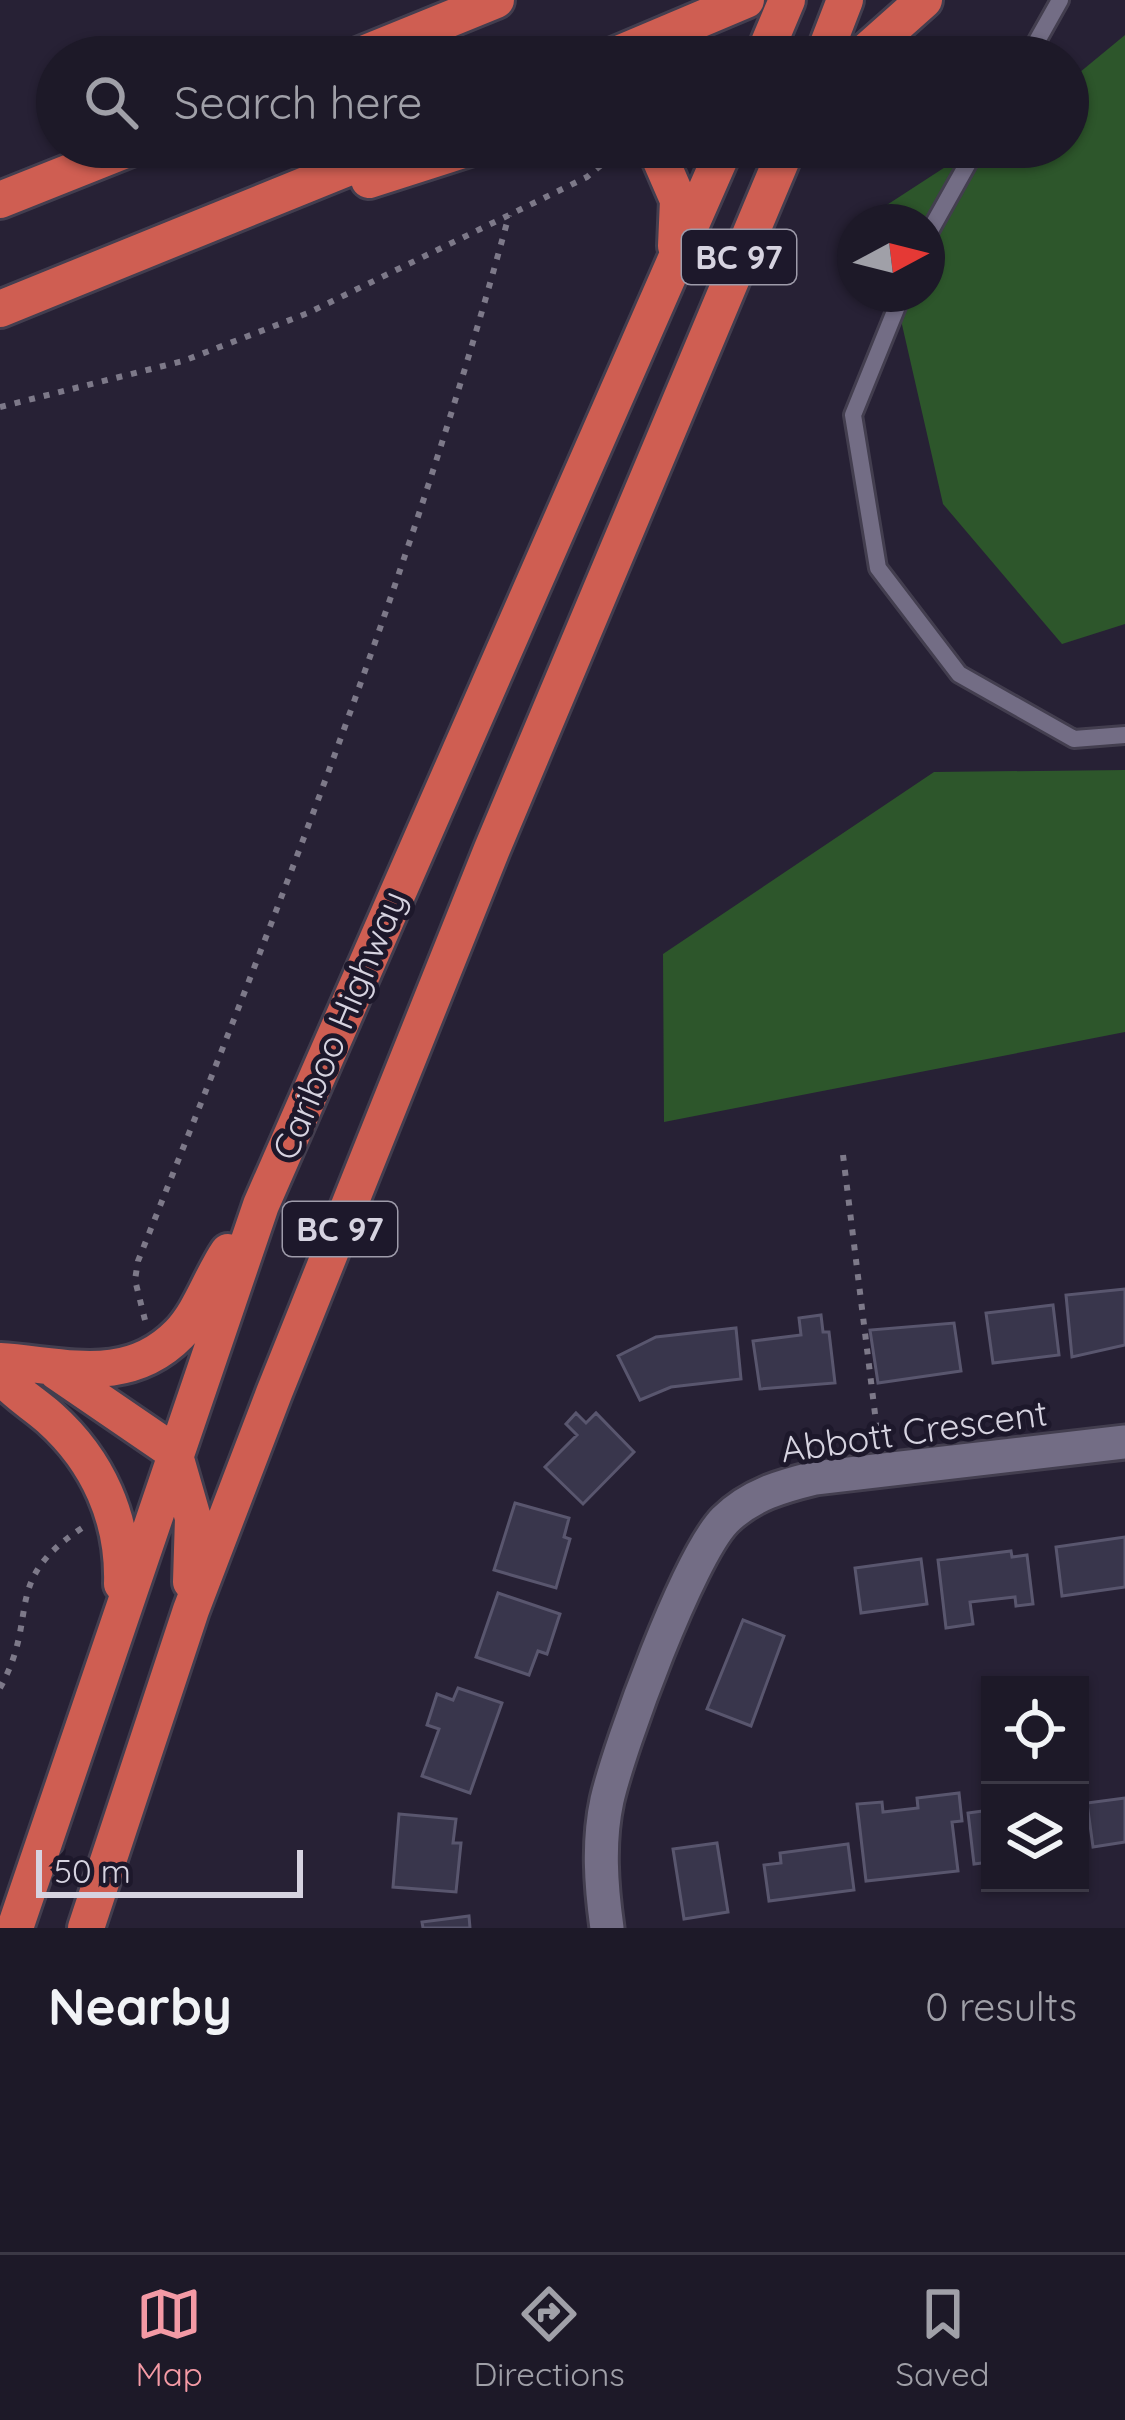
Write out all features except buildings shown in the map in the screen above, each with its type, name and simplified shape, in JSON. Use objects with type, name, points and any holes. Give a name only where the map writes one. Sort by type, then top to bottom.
[{"type":"highway","points":[[408,36],[496,0]]},
{"type":"highway","points":[[661,36],[746,0]]},
{"type":"highway","points":[[772,36],[787,0]]},
{"type":"highway","points":[[832,36],[845,0]]},
{"type":"highway","points":[[884,36],[924,0]]},
{"type":"highway","points":[[0,200],[80,168]]},
{"type":"highway","points":[[0,309],[166,246],[350,168]]},
{"type":"highway","points":[[166,246],[407,168]]},
{"type":"highway","points":[[664,168],[678,200],[676,265]]},
{"type":"highway","name":"Cariboo Highway","points":[[15,1928],[261,1205],[716,168]]},
{"type":"highway","name":"Cariboo Highway","points":[[86,1928],[190,1610],[492,849],[779,168]]},
{"type":"highway","points":[[0,1361],[91,1373],[141,1361],[182,1332],[261,1205]]},
{"type":"highway","points":[[54,1370],[174,1452],[193,1518],[190,1610]]},
{"type":"highway","points":[[0,1375],[75,1442],[96,1473],[123,1546],[121,1613]]},
{"type":"street","name":"Abbott Crescent","points":[[607,1928],[601,1844],[607,1800],[634,1718],[703,1549],[726,1519],[772,1489],[882,1470],[1125,1442]]},
{"type":"lane","points":[[1040,36],[1060,0]]},
{"type":"lane","points":[[945,204],[965,168]]},
{"type":"lane","points":[[895,312],[853,415],[878,568],[958,674],[1074,739],[1125,735]]},
{"type":"path","points":[[0,406],[183,361],[308,313],[598,168]]},
{"type":"path","points":[[152,1337],[135,1280],[138,1261],[308,836],[392,604],[463,386],[508,215]]},
{"type":"path","points":[[843,1155],[882,1470]]},
{"type":"path","points":[[0,1688],[14,1645],[15,1602],[22,1575],[40,1553],[85,1527]]},
{"type":"green space","points":[[1125,35],[1125,624],[1062,644],[943,504],[899,312],[945,312],[945,204],[888,204],[944,168],[1089,168],[1089,65]]},
{"type":"green space","points":[[1125,770],[1125,1032],[664,1122],[663,954],[934,772]]}]
